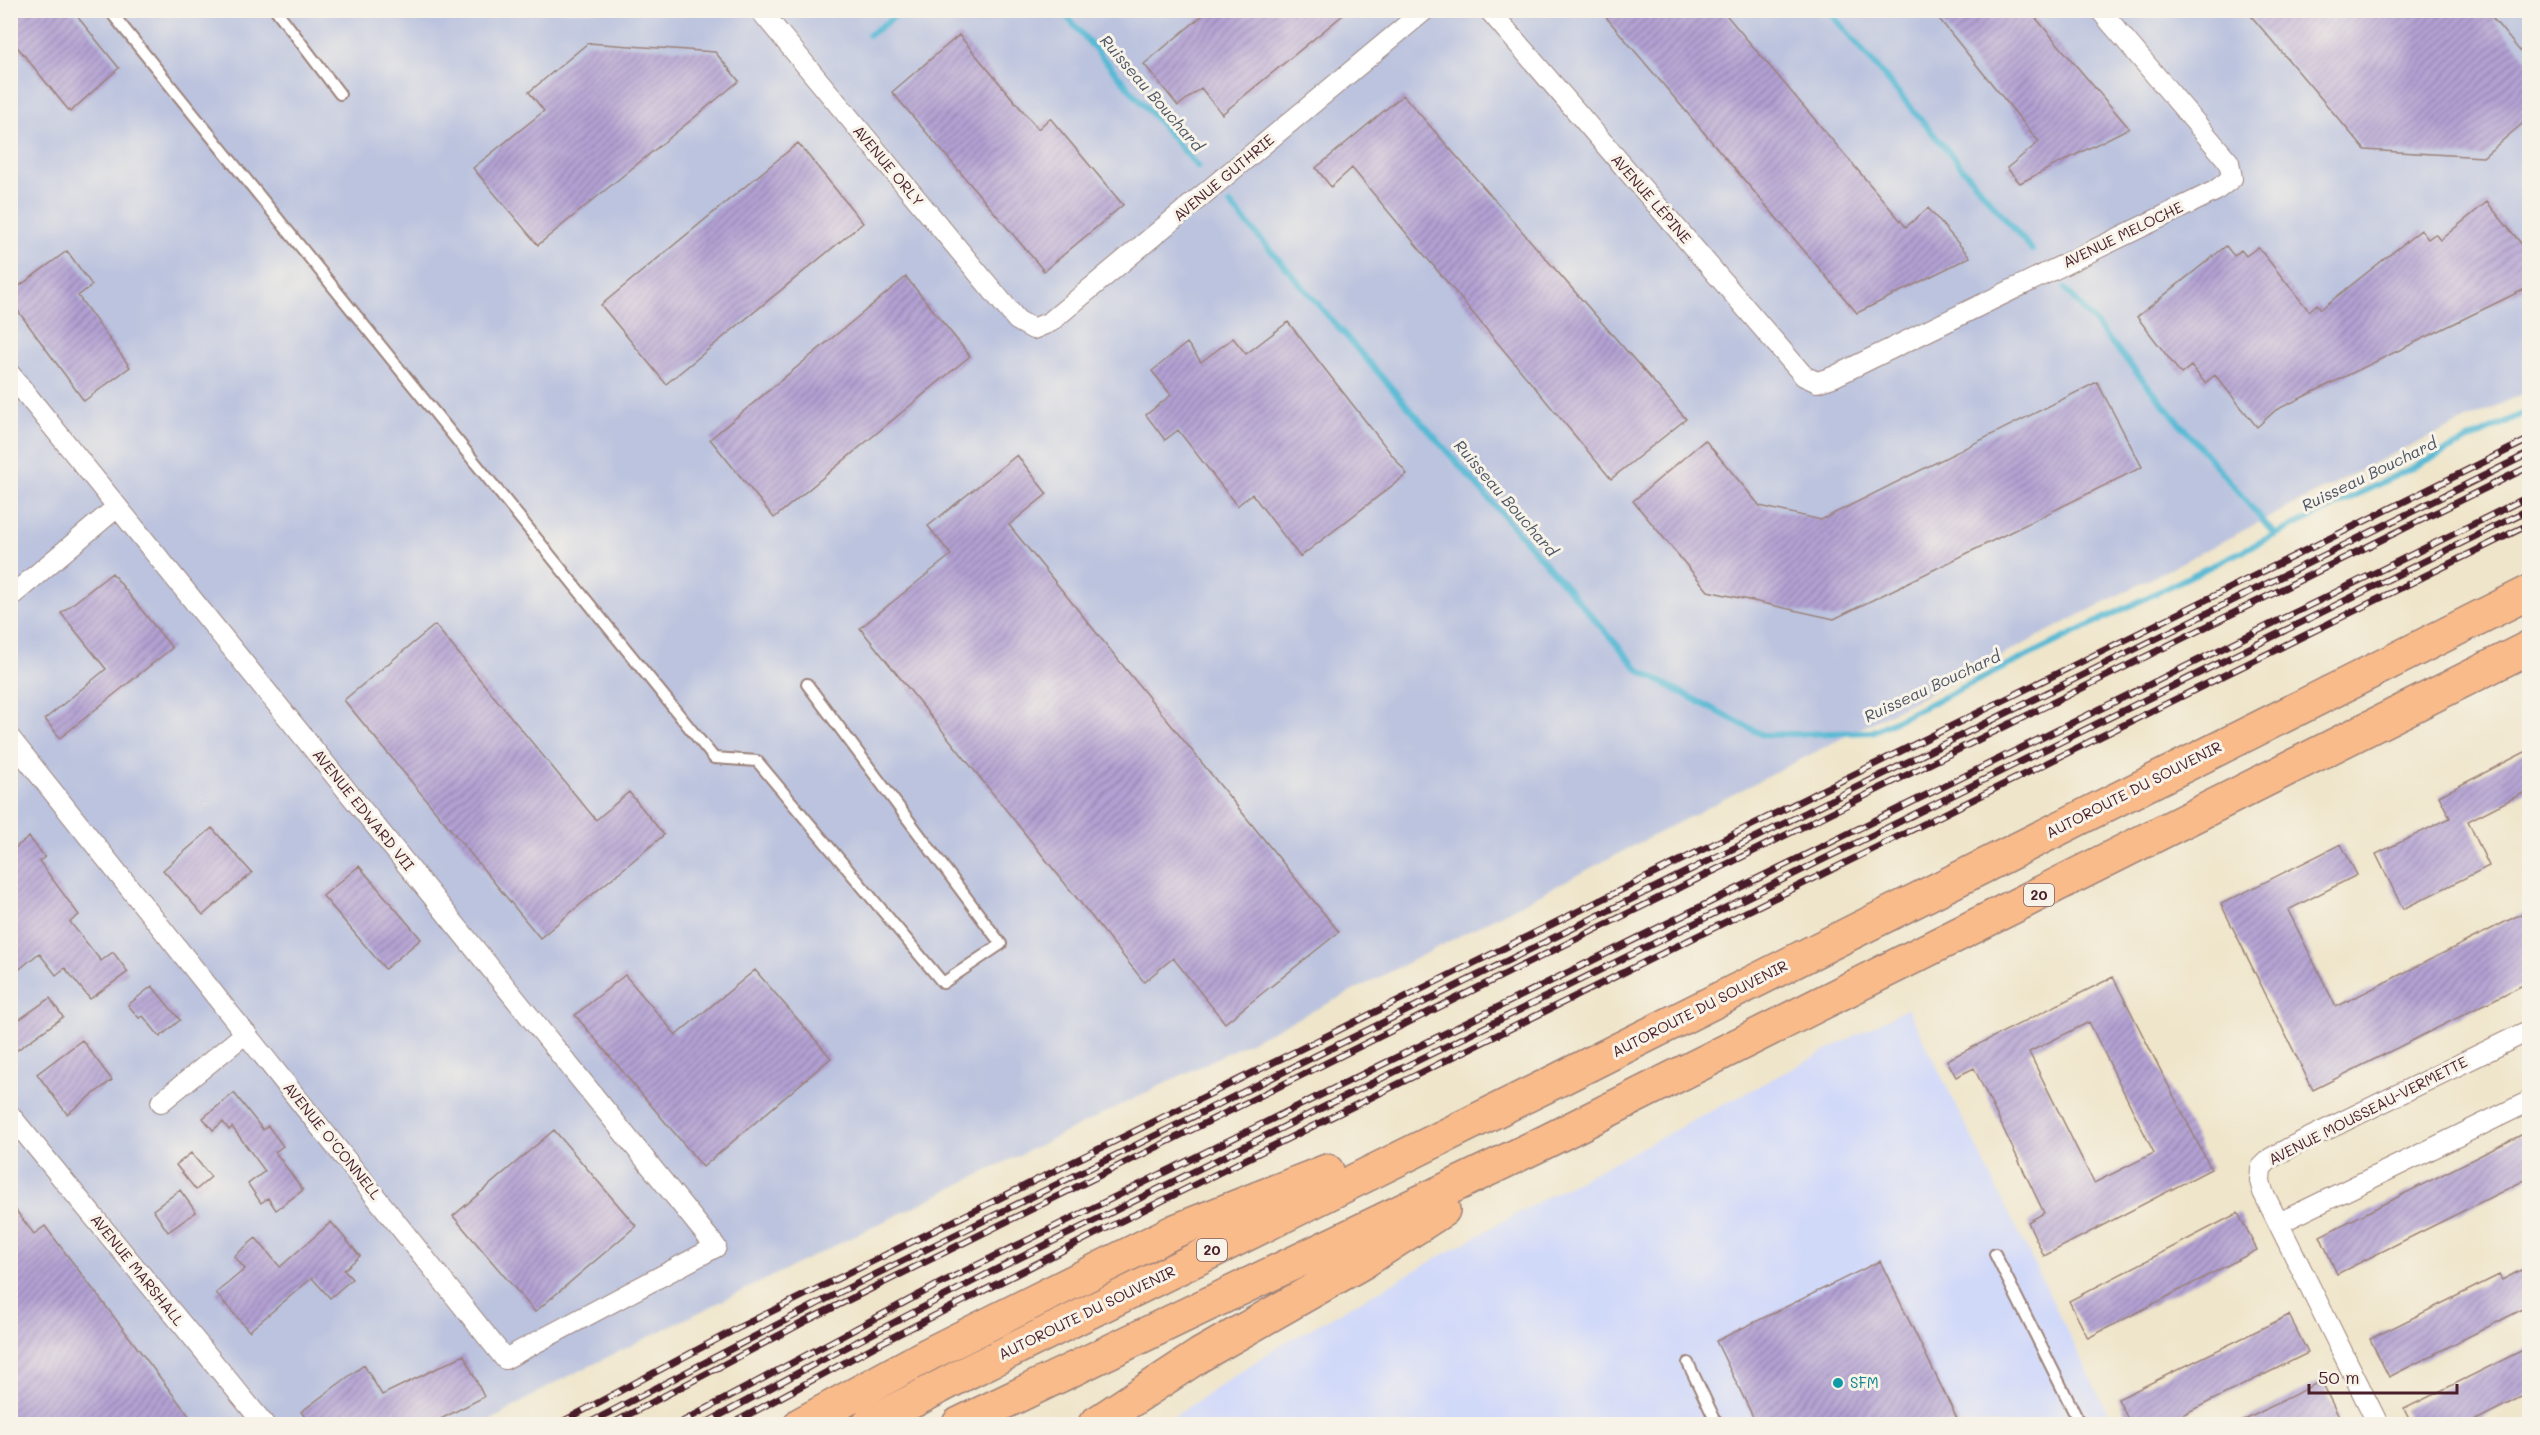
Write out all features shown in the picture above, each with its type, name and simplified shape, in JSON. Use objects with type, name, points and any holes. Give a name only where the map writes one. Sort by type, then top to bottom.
[{"type":"highway","name":"AUTOROUTE DU SOUVENIR","points":[[869,1425],[980,1365],[1558,1080],[2529,592]]},
{"type":"highway","name":"20","points":[[959,1425],[1547,1141],[2529,647]]},
{"type":"highway","points":[[801,1425],[908,1365],[1175,1231],[1558,1080]]},
{"type":"highway","points":[[1095,1425],[1214,1347],[1364,1262],[1547,1141]]},
{"type":"street","name":"AVENUE ORLY","points":[[760,10],[1017,320]]},
{"type":"street","name":"AVENUE GUTHRIE","points":[[1017,320],[1033,329],[1050,322],[1425,10]]},
{"type":"street","name":"AVENUE LÉPINE","points":[[1489,10],[1804,376],[1817,382]]},
{"type":"street","name":"AVENUE MELOCHE","points":[[1817,382],[1833,377],[2215,190],[2232,178],[2229,162],[2100,10]]},
{"type":"street","name":"AVENUE EDWARD VII","points":[[10,374],[716,1247]]},
{"type":"street","points":[[10,597],[117,507]]},
{"type":"street","name":"AVENUE O'CONNELL","points":[[10,738],[506,1359],[716,1247]]},
{"type":"street","name":"AVENUE MOUSSEAU-VERMETTE","points":[[2378,1425],[2259,1181],[2261,1168],[2267,1161],[2291,1147],[2529,1030]]},
{"type":"street","points":[[161,1102],[246,1033]]},
{"type":"street","points":[[2279,1223],[2529,1101]]},
{"type":"street","name":"AVENUE MARSHALL","points":[[10,1115],[264,1425]]},
{"type":"lane","points":[[276,10],[340,94]]},
{"type":"lane","points":[[115,12],[714,758],[757,761],[943,983],[1000,944],[807,684]]},
{"type":"lane","points":[[1995,1254],[2080,1425]]},
{"type":"lane","points":[[1688,1363],[1717,1425]]},
{"type":"shaded area","points":[[10,11],[2529,11],[2529,391],[2374,463],[1347,994],[547,1387],[485,1424],[11,1424]]},
{"type":"shaded area","points":[[1908,1008],[2113,1424],[1163,1424],[1274,1349],[1545,1198]]},
{"type":"building","points":[[10,10],[72,10],[119,68],[70,112],[10,38]]},
{"type":"building","points":[[1209,10],[1349,10],[1222,114],[1201,88],[1178,106],[1144,64]]},
{"type":"building","points":[[1600,10],[1722,10],[1906,227],[1928,208],[1970,257],[1857,313]]},
{"type":"building","points":[[1932,10],[2029,10],[2129,128],[2020,183],[2007,168],[2039,142]]},
{"type":"building","points":[[2246,10],[2486,10],[2529,62],[2529,118],[2483,157],[2365,150]]},
{"type":"building","points":[[959,35],[1038,129],[1050,118],[1123,205],[1044,271],[892,92]]},
{"type":"building","points":[[588,43],[715,52],[739,81],[538,245],[473,168],[544,111],[529,92]]},
{"type":"building","points":[[1403,95],[1686,419],[1611,479],[1352,168],[1331,187],[1316,168]]},
{"type":"building","points":[[798,143],[863,223],[666,384],[601,305]]},
{"type":"building","points":[[2487,202],[2529,253],[2529,287],[2276,410],[2257,427],[2215,375],[2205,383],[2191,366],[2181,374],[2137,317],[2226,246],[2234,256],[2241,250],[2246,256],[2258,247],[2309,311],[2317,304],[2321,309],[2421,230],[2428,239],[2435,234],[2440,240]]},
{"type":"building","points":[[67,251],[92,285],[78,296],[130,367],[84,401],[10,300],[10,293]]},
{"type":"building","points":[[906,277],[970,356],[774,518],[710,439]]},
{"type":"building","points":[[1288,322],[1407,474],[1300,557],[1252,494],[1237,506],[1178,430],[1165,440],[1146,415],[1171,395],[1152,371],[1187,343],[1201,362],[1233,338],[1246,354]]},
{"type":"building","points":[[2097,382],[2142,467],[1834,619],[1708,591],[1633,501],[1705,440],[1760,506],[1821,520]]},
{"type":"building","points":[[1017,455],[1047,494],[1009,525],[1339,932],[1225,1023],[1173,958],[1144,982],[860,628],[951,555],[928,526]]},
{"type":"building","points":[[112,573],[172,648],[60,738],[45,719],[106,669],[61,613]]},
{"type":"building","points":[[435,625],[596,820],[629,792],[664,835],[540,938],[344,700]]},
{"type":"building","points":[[2529,750],[2529,790],[2468,821],[2489,866],[2403,909],[2376,854],[2450,818],[2439,796]]},
{"type":"building","points":[[212,828],[252,873],[203,915],[163,870]]},
{"type":"building","points":[[29,837],[45,857],[39,861],[79,915],[70,922],[101,961],[113,952],[128,972],[90,999],[65,968],[56,975],[39,953],[10,977],[10,852]]},
{"type":"building","points":[[2341,844],[2357,875],[2288,910],[2336,1007],[2529,910],[2529,982],[2313,1090],[2221,904]]},
{"type":"building","points":[[359,866],[421,939],[385,969],[323,896]]},
{"type":"building","points":[[755,970],[831,1058],[703,1167],[575,1015],[625,975],[676,1035]]},
{"type":"building","points":[[2113,977],[2211,1169],[2044,1256],[2028,1222],[2044,1213],[1974,1068],[1956,1077],[1947,1060]],"holes":[[[2089,1022],[2154,1153],[2094,1183],[2029,1052]]]},
{"type":"building","points":[[152,986],[180,1020],[160,1037],[143,1016],[139,1018],[128,1005]]},
{"type":"building","points":[[50,998],[63,1017],[10,1055],[10,1026]]},
{"type":"building","points":[[82,1040],[112,1080],[67,1114],[37,1074]]},
{"type":"building","points":[[234,1093],[263,1130],[268,1126],[283,1146],[275,1152],[303,1190],[276,1210],[268,1198],[261,1203],[248,1184],[265,1171],[232,1127],[229,1130],[223,1122],[213,1130],[203,1118]]},
{"type":"building","points":[[554,1130],[636,1226],[535,1312],[453,1216]]},
{"type":"building","points":[[2529,1131],[2529,1178],[2337,1274],[2320,1236]]},
{"type":"building","points":[[191,1153],[211,1177],[196,1190],[176,1165]]},
{"type":"building","points":[[180,1190],[196,1212],[168,1232],[153,1210]]},
{"type":"building","points":[[10,1203],[34,1234],[45,1226],[196,1425],[10,1425]]},
{"type":"building","points":[[2238,1213],[2257,1250],[2088,1338],[2069,1301]]},
{"type":"building","points":[[331,1222],[360,1256],[344,1270],[352,1279],[330,1298],[312,1278],[249,1331],[216,1293],[245,1269],[234,1256],[256,1238],[280,1267]]},
{"type":"building","name":"SFM","points":[[1880,1261],[1960,1425],[1757,1425],[1716,1341]]},
{"type":"building","points":[[2529,1266],[2529,1306],[2389,1377],[2370,1339],[2499,1275],[2502,1280]]},
{"type":"building","points":[[2289,1315],[2308,1353],[2162,1425],[2131,1425],[2118,1399]]},
{"type":"building","points":[[2529,1347],[2529,1393],[2466,1425],[2412,1425],[2404,1409]]},
{"type":"building","points":[[464,1355],[484,1397],[429,1425],[311,1425],[301,1412],[364,1365],[382,1395]]},
{"type":"building","points":[[2321,1381],[2340,1419],[2329,1425],[2235,1425]]},
{"type":"waterway","name":"Ruisseau Bouchard","points":[[869,35],[904,10]]},
{"type":"waterway","name":"Ruisseau Bouchard","points":[[1061,10],[1198,167]]},
{"type":"waterway","points":[[1828,10],[2032,250]]},
{"type":"waterway","name":"Ruisseau Bouchard","points":[[1230,204],[1640,671],[1763,735],[1872,732],[2526,412]]},
{"type":"waterway","points":[[2065,288],[2275,535]]},
{"type":"railway","points":[[558,1424],[740,1327],[2530,439]]},
{"type":"railway","points":[[587,1424],[838,1293],[2530,453]]},
{"type":"railway","points":[[611,1424],[808,1320],[2530,466]]},
{"type":"railway","points":[[678,1424],[939,1284],[2530,496]]},
{"type":"railway","points":[[704,1424],[993,1271],[2530,509]]},
{"type":"railway","points":[[731,1424],[877,1345],[1095,1234],[2530,524]]},
{"type":"place","name":"SFM","points":[[1838,1383]]}]
